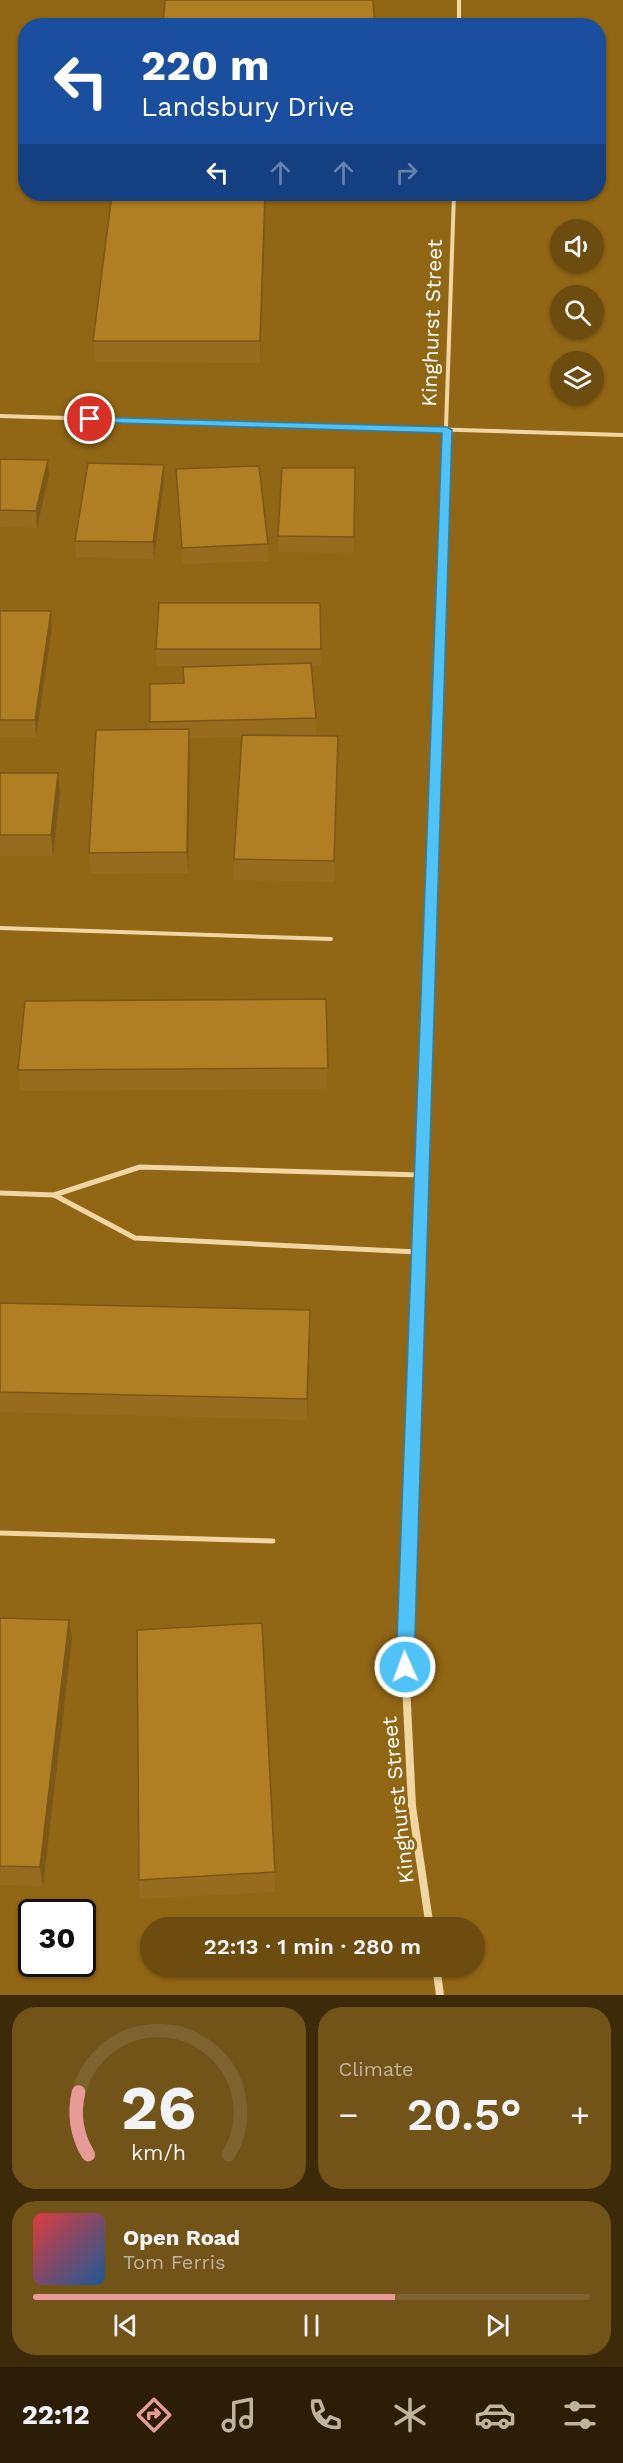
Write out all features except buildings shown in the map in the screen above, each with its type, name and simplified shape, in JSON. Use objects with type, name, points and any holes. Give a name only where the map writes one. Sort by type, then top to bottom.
[{"type":"street","points":[[459,0],[459,18]]},
{"type":"street","name":"Kinghurst Street","points":[[428,1917],[412,1806],[404,1644],[454,201]]},
{"type":"street","points":[[0,416],[623,435]]},
{"type":"street","points":[[438,1977],[440,1995]]},
{"type":"lane","points":[[0,928],[331,939]]},
{"type":"lane","points":[[0,1193],[54,1195],[140,1167],[421,1175]]},
{"type":"lane","points":[[54,1195],[135,1238],[417,1252]]},
{"type":"lane","points":[[0,1533],[273,1540]]},
{"type":"route","points":[[90,419],[447,430],[404,1621],[405,1667]]}]
